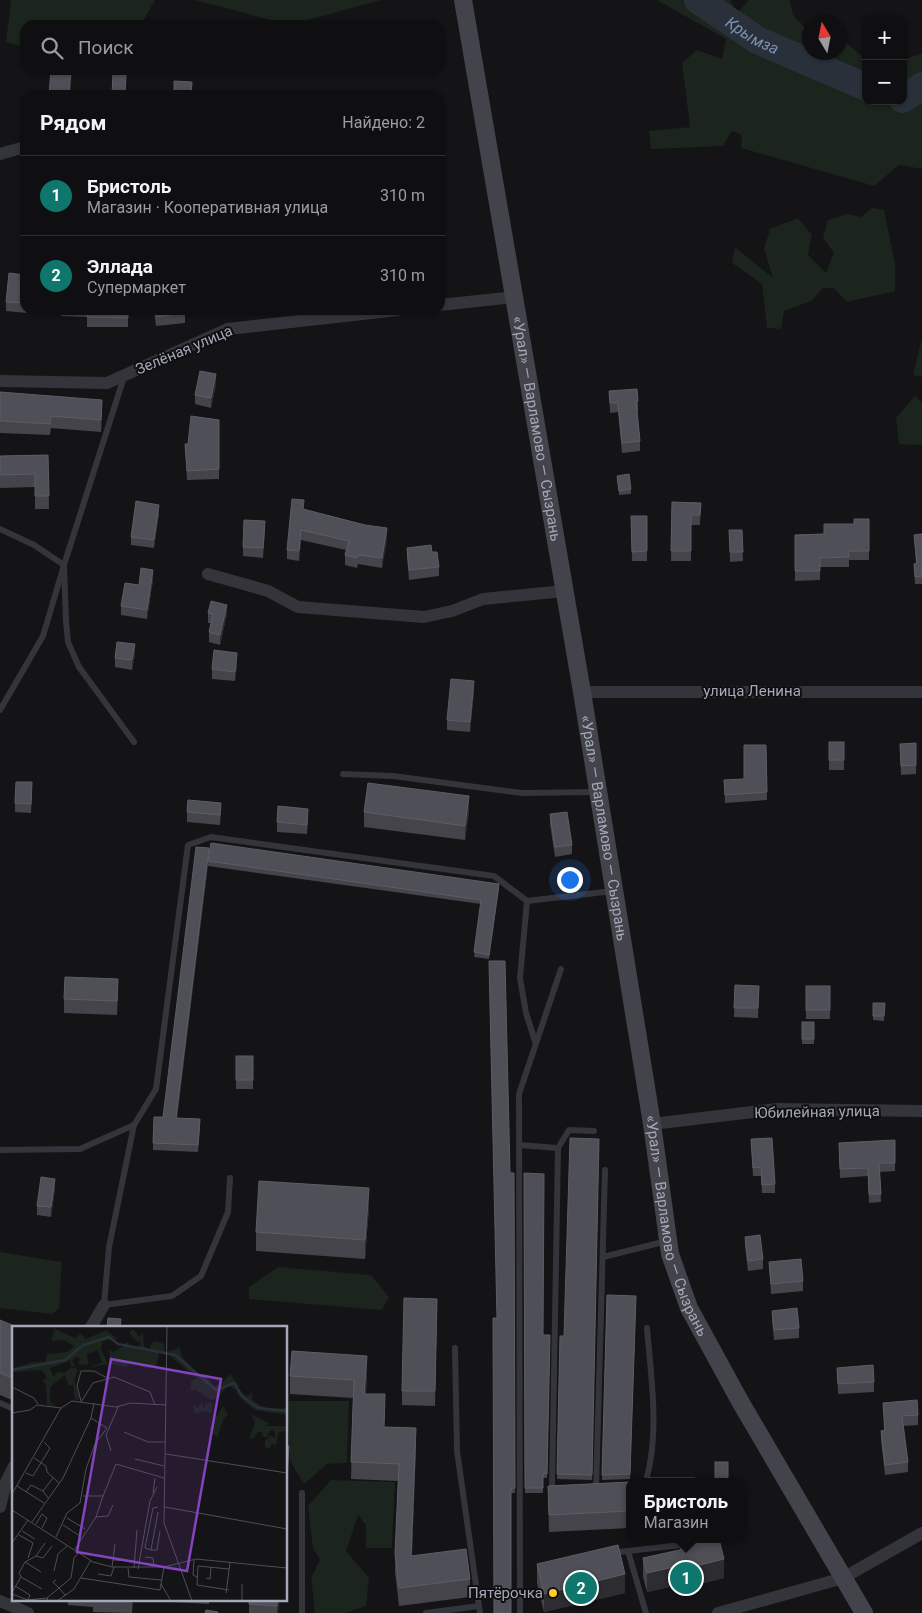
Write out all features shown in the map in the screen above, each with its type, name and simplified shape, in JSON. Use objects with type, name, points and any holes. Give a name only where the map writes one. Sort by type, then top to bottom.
[{"type":"main road","name":"«Урал» — Варламово — Сызрань","points":[[463,0],[582,692],[652,1124],[670,1254],[689,1308],[741,1404],[864,1613]]},
{"type":"street","points":[[0,154],[20,148]]},
{"type":"street","points":[[445,305],[514,297]]},
{"type":"street","name":"Зелёная улица","points":[[0,381],[107,383],[228,329],[353,315]]},
{"type":"street","points":[[208,574],[268,591],[298,607],[424,618],[452,611],[483,599],[565,591]]},
{"type":"street","name":"улица Ленина","points":[[582,692],[922,692]]},
{"type":"street","name":"Юбилейная улица","points":[[652,1124],[778,1109],[922,1111]]},
{"type":"street","points":[[92,1326],[104,1305]]},
{"type":"street","points":[[0,1507],[3,1481],[12,1469]]},
{"type":"street","points":[[724,1612],[843,1578],[922,1533]]},
{"type":"street","points":[[0,1601],[20,1611]]},
{"type":"lane","points":[[0,710],[43,636],[124,376]]},
{"type":"lane","points":[[0,529],[34,545],[64,565]]},
{"type":"lane","points":[[64,565],[68,642],[79,667],[134,742]]},
{"type":"lane","points":[[343,774],[393,776],[522,793],[598,792]]},
{"type":"lane","points":[[230,1178],[228,1212],[201,1276],[172,1296],[104,1305],[109,1247],[134,1125],[156,1089],[188,845],[211,837],[494,876],[527,901],[614,891]]},
{"type":"lane","points":[[527,901],[520,978],[526,1013],[535,1042]]},
{"type":"lane","points":[[520,1613],[519,1094],[561,969]]},
{"type":"lane","points":[[0,1150],[80,1149],[134,1125]]},
{"type":"lane","points":[[570,1489],[552,1488],[558,1148],[569,1130],[594,1131]]},
{"type":"lane","points":[[519,1145],[558,1148]]},
{"type":"lane","points":[[597,1490],[602,1258],[606,1170]]},
{"type":"lane","points":[[602,1258],[668,1240]]},
{"type":"lane","points":[[647,1328],[653,1393],[653,1456],[647,1478]]},
{"type":"lane","points":[[426,1613],[480,1610],[457,1451],[455,1348]]},
{"type":"lane","points":[[0,1404],[12,1408]]},
{"type":"lane","points":[[588,1490],[605,1488]]},
{"type":"lane","points":[[302,1493],[302,1613]]},
{"type":"lane","points":[[602,1554],[695,1543]]},
{"type":"lane","points":[[628,1552],[646,1613]]},
{"type":"shaded area","points":[[11,0],[155,0],[144,20],[20,20],[20,46],[6,42]]},
{"type":"shaded area","points":[[195,0],[381,0],[307,20],[270,20]]},
{"type":"shaded area","points":[[657,0],[730,0],[737,13],[749,0],[790,0],[793,15],[802,25],[802,60],[847,60],[847,43],[862,56],[862,105],[907,105],[907,59],[922,53],[922,169],[899,165],[874,186],[741,148],[742,135],[732,131],[723,146],[651,149],[649,131],[690,127],[682,63],[697,50],[722,59],[726,39]]},
{"type":"shaded area","points":[[872,208],[884,210],[895,263],[895,291],[847,302],[834,288],[823,288],[811,301],[784,311],[781,329],[767,328],[762,284],[732,263],[735,247],[773,278],[764,249],[770,229],[798,218],[812,235],[808,255],[826,273],[834,253],[823,238],[828,220],[847,214],[861,217]]},
{"type":"shaded area","points":[[922,338],[922,377],[913,375]]},
{"type":"shaded area","points":[[915,396],[922,402],[922,445],[899,444],[896,418]]},
{"type":"shaded area","points":[[0,1252],[62,1262],[59,1308],[52,1314],[0,1308]]},
{"type":"shaded area","points":[[278,1267],[371,1275],[389,1297],[382,1310],[249,1299],[249,1287]]},
{"type":"shaded area","points":[[288,1401],[349,1401],[347,1463],[327,1464],[304,1484],[290,1461]]},
{"type":"shaded area","points":[[331,1480],[395,1482],[392,1548],[366,1548],[366,1525],[358,1515],[346,1551],[369,1578],[366,1606],[345,1613],[315,1613],[311,1578],[320,1560],[313,1548],[308,1506]]},
{"type":"building","points":[[51,75],[71,75],[69,90],[49,90]]},
{"type":"building","points":[[113,75],[126,75],[125,90],[112,90]]},
{"type":"building","points":[[174,81],[192,82],[191,90],[174,90]]},
{"type":"building","points":[[9,273],[20,274],[20,303],[6,302]]},
{"type":"building","points":[[87,315],[128,315],[128,318],[87,317]]},
{"type":"building","points":[[200,371],[216,374],[211,398],[195,395]]},
{"type":"building","points":[[637,389],[638,401],[636,401],[640,441],[622,443],[618,403],[610,403],[609,391]]},
{"type":"building","points":[[0,392],[102,400],[101,420],[51,416],[50,424],[0,421]]},
{"type":"building","points":[[191,416],[219,420],[219,469],[187,471],[185,444],[188,444]]},
{"type":"building","points":[[48,455],[49,496],[35,496],[35,474],[0,475],[0,456]]},
{"type":"building","points":[[629,474],[631,489],[619,491],[617,476]]},
{"type":"building","points":[[292,499],[304,500],[303,509],[365,525],[387,528],[382,558],[358,555],[357,558],[345,555],[349,541],[301,530],[299,551],[287,550]]},
{"type":"building","points":[[136,501],[159,505],[154,540],[131,537]]},
{"type":"building","points":[[672,502],[701,503],[700,515],[691,515],[691,551],[671,551]]},
{"type":"building","points":[[631,516],[647,516],[647,551],[632,552]]},
{"type":"building","points":[[854,519],[869,519],[869,551],[848,551],[849,557],[820,558],[820,571],[795,571],[795,535],[824,534],[824,524],[854,524]]},
{"type":"building","points":[[244,520],[265,521],[263,548],[243,547]]},
{"type":"building","points":[[729,530],[742,530],[743,552],[730,552]]},
{"type":"building","points":[[922,534],[922,576],[915,577],[914,564],[917,563],[914,535]]},
{"type":"building","points":[[431,545],[432,552],[437,552],[439,567],[409,570],[407,548]]},
{"type":"building","points":[[141,568],[153,570],[147,610],[121,606],[125,583],[139,585]]},
{"type":"building","points":[[211,601],[227,605],[220,635],[209,632],[213,614],[208,613]]},
{"type":"building","points":[[117,642],[135,644],[132,660],[115,658]]},
{"type":"building","points":[[214,650],[237,653],[235,672],[212,669]]},
{"type":"building","points":[[451,679],[474,681],[470,722],[447,720]]},
{"type":"building","points":[[829,742],[844,742],[844,760],[829,760]]},
{"type":"building","points":[[916,743],[916,765],[901,766],[900,744]]},
{"type":"building","points":[[744,745],[766,745],[767,792],[725,795],[724,780],[744,779]]},
{"type":"building","points":[[16,782],[32,782],[31,804],[15,803]]},
{"type":"building","points":[[368,783],[469,796],[465,826],[364,812]]},
{"type":"building","points":[[188,800],[221,803],[220,815],[187,812]]},
{"type":"building","points":[[278,806],[308,809],[307,825],[277,822]]},
{"type":"building","points":[[567,812],[572,845],[555,847],[550,814]]},
{"type":"building","points":[[211,843],[499,884],[489,955],[474,952],[481,900],[208,861]]},
{"type":"building","points":[[196,847],[209,848],[176,1118],[200,1119],[198,1145],[153,1143],[154,1117],[163,1117]]},
{"type":"building","points":[[489,961],[505,961],[510,1173],[514,1173],[515,1488],[511,1488],[511,1613],[494,1613],[493,1318],[497,1318]]},
{"type":"building","points":[[65,977],[118,979],[117,1001],[64,999]]},
{"type":"building","points":[[735,985],[759,986],[758,1008],[734,1008]]},
{"type":"building","points":[[806,986],[830,986],[830,1010],[806,1010]]},
{"type":"building","points":[[873,1003],[885,1003],[884,1016],[873,1016]]},
{"type":"building","points":[[802,1022],[814,1022],[814,1039],[802,1039]]},
{"type":"building","points":[[236,1056],[253,1056],[253,1080],[236,1080]]},
{"type":"building","points":[[570,1138],[599,1139],[592,1475],[557,1474],[560,1336],[564,1336]]},
{"type":"building","points":[[772,1138],[775,1184],[762,1185],[761,1167],[753,1168],[751,1139]]},
{"type":"building","points":[[895,1140],[895,1163],[879,1163],[881,1194],[869,1194],[868,1168],[840,1169],[839,1143]]},
{"type":"building","points":[[524,1173],[544,1174],[543,1335],[550,1335],[547,1474],[543,1473],[543,1488],[525,1488]]},
{"type":"building","points":[[41,1177],[55,1179],[51,1207],[37,1206]]},
{"type":"building","points":[[259,1181],[369,1188],[365,1240],[256,1232]]},
{"type":"building","points":[[760,1235],[763,1259],[748,1261],[745,1237]]},
{"type":"building","points":[[801,1259],[803,1281],[771,1284],[769,1262]]},
{"type":"building","points":[[607,1295],[636,1296],[630,1474],[602,1475]]},
{"type":"building","points":[[404,1298],[437,1299],[435,1391],[402,1391]]},
{"type":"building","points":[[797,1308],[799,1328],[774,1330],[772,1311]]},
{"type":"building","points":[[108,1318],[121,1319],[120,1326],[107,1326]]},
{"type":"building","points":[[0,1320],[15,1326],[12,1326],[12,1378],[0,1373]]},
{"type":"building","points":[[292,1351],[367,1356],[364,1394],[385,1394],[384,1427],[416,1428],[411,1556],[466,1549],[470,1579],[399,1588],[395,1554],[399,1464],[351,1462],[354,1380],[290,1376]]},
{"type":"building","points":[[873,1365],[874,1382],[838,1384],[837,1368]]},
{"type":"building","points":[[917,1400],[918,1415],[902,1416],[908,1462],[885,1465],[881,1431],[885,1430],[883,1403]]},
{"type":"building","points":[[715,1462],[728,1462],[728,1478],[715,1478]]},
{"type":"building","points":[[626,1482],[626,1511],[549,1515],[548,1486]]},
{"type":"building","points":[[682,1543],[720,1543],[724,1559],[688,1568],[687,1564],[647,1573],[643,1558],[684,1549]]},
{"type":"building","points":[[618,1545],[625,1574],[544,1594],[537,1564]]},
{"type":"building","points":[[249,1600],[277,1600],[277,1606],[249,1604]]},
{"type":"building","points":[[206,1610],[218,1612],[218,1613],[205,1613]]},
{"type":"waterway","name":"Крымза","points":[[698,0],[757,40],[862,85]]},
{"type":"waterway","name":"Крымза","points":[[907,96],[922,86]]},
{"type":"place","name":"Бристоль","points":[[686,1578]]},
{"type":"place","name":"Эллада","points":[[581,1588]]},
{"type":"place","name":"Пятёрочка","points":[[553,1593]]}]
